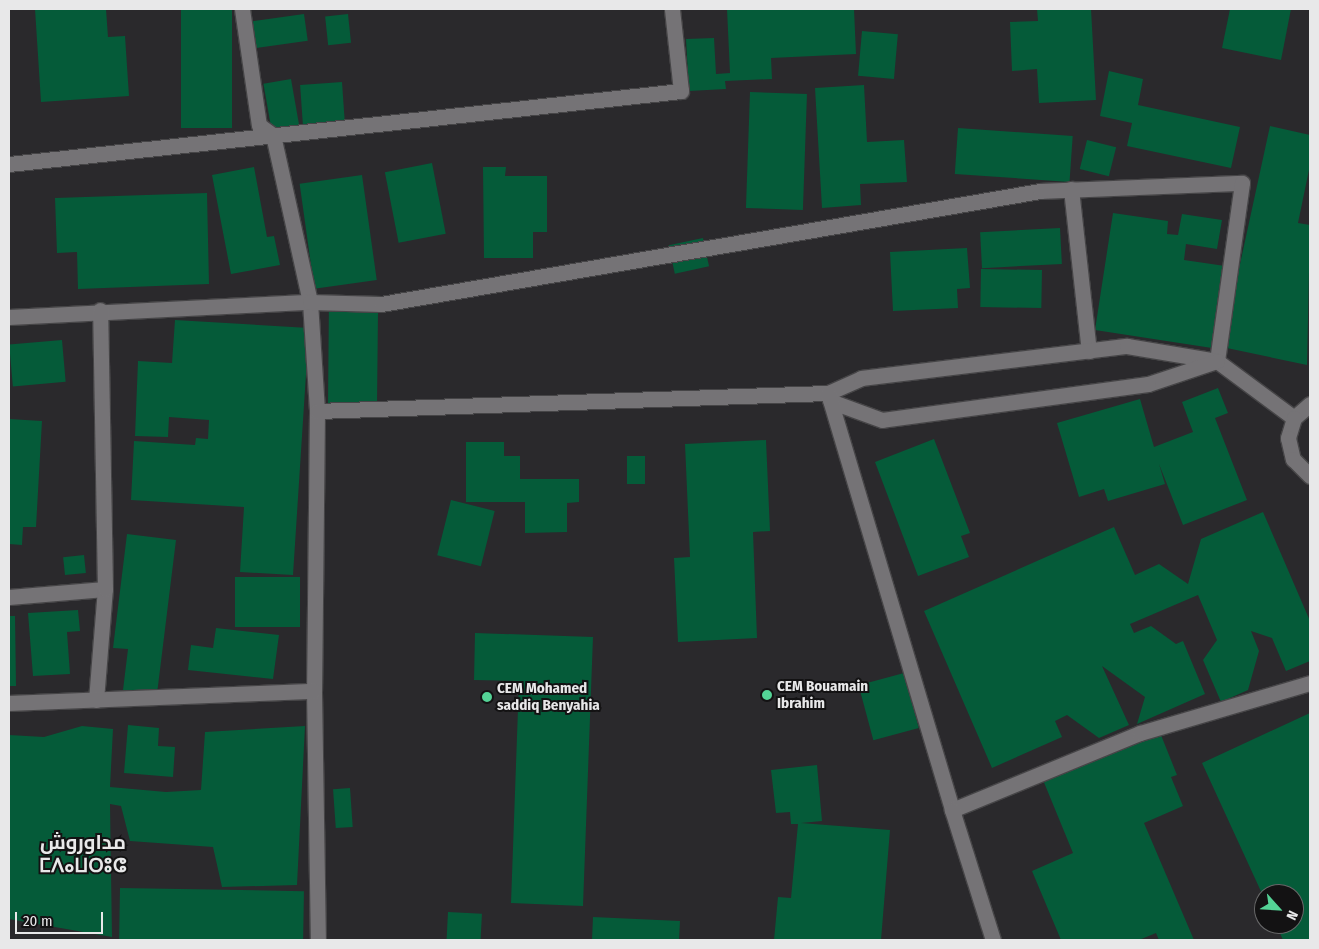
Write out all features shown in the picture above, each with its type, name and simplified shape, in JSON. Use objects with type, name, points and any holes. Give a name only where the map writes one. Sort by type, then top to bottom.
[{"type":"street","points":[[242,9],[259,125],[273,135],[310,302],[317,411],[314,691],[318,940]]},
{"type":"street","points":[[9,164],[681,91],[672,9]]},
{"type":"street","points":[[9,317],[100,310],[310,302],[381,304],[1040,190],[1242,183],[1217,361]]},
{"type":"street","points":[[1071,190],[1088,351]]},
{"type":"street","points":[[96,700],[105,589],[100,310]]},
{"type":"street","points":[[829,397],[861,378],[1127,346],[1217,361],[1294,418]]},
{"type":"street","points":[[317,411],[829,397],[882,420],[1148,384],[1217,361]]},
{"type":"street","points":[[829,397],[952,810],[993,940]]},
{"type":"street","points":[[1310,404],[1294,418],[1288,438],[1293,459],[1310,476]]},
{"type":"street","points":[[9,597],[105,589]]},
{"type":"street","points":[[952,810],[1140,733],[1310,683]]},
{"type":"street","points":[[9,703],[314,691]]},
{"type":"building","points":[[35,9],[106,9],[108,37],[125,36],[129,96],[41,102]]},
{"type":"building","points":[[181,9],[232,9],[232,128],[181,128]]},
{"type":"building","points":[[727,9],[854,9],[856,54],[771,58],[772,79],[725,81],[726,89],[689,91],[686,39],[714,38],[716,74],[730,73]]},
{"type":"building","points":[[1037,9],[1091,9],[1096,100],[1039,103],[1037,69],[1012,71],[1010,22],[1038,21]]},
{"type":"building","points":[[1230,9],[1291,9],[1281,60],[1222,48]]},
{"type":"building","points":[[304,14],[308,41],[256,48],[253,21]]},
{"type":"building","points":[[348,14],[351,43],[328,45],[325,16]]},
{"type":"building","points":[[862,31],[898,34],[894,79],[858,76]]},
{"type":"building","points":[[1109,71],[1143,79],[1138,105],[1240,127],[1231,168],[1127,146],[1132,123],[1100,116]]},
{"type":"building","points":[[291,79],[300,128],[272,133],[263,84]]},
{"type":"building","points":[[342,82],[345,122],[303,125],[300,85]]},
{"type":"building","points":[[864,85],[867,142],[904,140],[907,182],[860,184],[861,205],[822,208],[815,88]]},
{"type":"building","points":[[750,92],[807,94],[803,210],[746,208]]},
{"type":"building","points":[[1270,126],[1310,135],[1310,165],[1298,223],[1310,225],[1307,365],[1222,347]]},
{"type":"building","points":[[958,128],[1073,136],[1070,182],[955,174]]},
{"type":"building","points":[[1087,140],[1116,147],[1109,176],[1080,169]]},
{"type":"building","points":[[432,163],[446,234],[399,243],[385,172]]},
{"type":"building","points":[[254,167],[267,237],[274,236],[280,265],[231,274],[212,175]]},
{"type":"building","points":[[483,167],[506,167],[505,176],[547,176],[547,232],[533,232],[533,258],[484,258]]},
{"type":"building","points":[[362,175],[377,280],[314,289],[300,184]]},
{"type":"building","points":[[207,193],[209,284],[78,289],[77,252],[57,253],[55,198]]},
{"type":"building","points":[[1113,213],[1168,221],[1167,234],[1178,235],[1182,214],[1222,220],[1217,249],[1186,244],[1184,260],[1225,266],[1212,348],[1095,330]]},
{"type":"building","points":[[1060,228],[1062,264],[982,268],[980,232]]},
{"type":"building","points":[[703,238],[709,266],[675,274],[669,245]]},
{"type":"building","points":[[967,248],[970,288],[957,289],[958,308],[893,311],[890,252]]},
{"type":"building","points":[[981,269],[1042,270],[1041,308],[980,307]]},
{"type":"building","points":[[329,296],[392,296],[391,312],[378,312],[377,405],[328,405]]},
{"type":"building","points":[[175,320],[309,328],[293,575],[240,572],[244,507],[131,500],[134,441],[195,445],[196,438],[208,439],[209,420],[169,417],[168,437],[135,436],[138,361],[172,363]]},
{"type":"building","points":[[62,340],[66,382],[13,386],[9,345]]},
{"type":"building","points":[[1218,388],[1228,413],[1215,418],[1247,500],[1183,525],[1159,464],[1165,484],[1108,501],[1104,489],[1079,497],[1057,423],[1140,399],[1154,447],[1193,432],[1182,402]]},
{"type":"building","points":[[9,419],[42,421],[36,527],[23,527],[22,545],[9,544]]},
{"type":"building","points":[[934,439],[970,533],[961,536],[969,557],[918,576],[875,462]]},
{"type":"building","points":[[766,440],[770,531],[753,532],[757,638],[678,642],[674,558],[690,557],[685,444]]},
{"type":"building","points":[[466,442],[504,442],[504,456],[520,456],[520,479],[579,479],[579,502],[567,503],[567,532],[525,533],[525,502],[466,502]]},
{"type":"building","points":[[627,456],[645,456],[645,484],[627,484]]},
{"type":"building","points":[[451,500],[495,511],[481,566],[437,555]]},
{"type":"building","points":[[1263,512],[1310,621],[1310,661],[1286,671],[1272,638],[1251,631],[1259,651],[1248,690],[1221,702],[1203,660],[1217,640],[1198,595],[1130,624],[1134,633],[1151,626],[1176,644],[1183,641],[1205,694],[1137,724],[1145,697],[1102,666],[1129,725],[1099,738],[1067,715],[1055,721],[1062,737],[992,768],[924,611],[1114,527],[1135,575],[1159,564],[1188,584],[1201,539]]},
{"type":"building","points":[[127,534],[176,540],[157,694],[123,690],[128,649],[113,648]]},
{"type":"building","points":[[84,555],[86,573],[65,575],[63,557]]},
{"type":"building","points":[[235,577],[300,577],[300,627],[235,627]]},
{"type":"building","points":[[78,610],[80,631],[67,632],[70,674],[33,676],[28,613]]},
{"type":"building","points":[[9,616],[15,616],[16,686],[9,686]]},
{"type":"building","points":[[216,628],[279,635],[273,679],[188,670],[191,645],[213,648]]},
{"type":"building","points":[[475,633],[593,637],[583,906],[511,903],[519,681],[474,680]]},
{"type":"building","points":[[904,673],[919,728],[873,740],[859,685]]},
{"type":"building","points":[[1310,713],[1310,940],[1283,940],[1280,934],[1304,934],[1304,884],[1258,884],[1202,763]]},
{"type":"building","points":[[128,725],[159,728],[158,746],[175,747],[173,777],[124,773]]},
{"type":"building","points":[[82,726],[113,729],[110,787],[166,792],[201,790],[205,732],[305,726],[297,885],[222,887],[213,847],[130,841],[121,806],[110,804],[112,937],[9,919],[9,735],[44,737]]},
{"type":"building","points":[[1159,730],[1177,775],[1171,777],[1183,806],[1144,823],[1194,940],[1159,940],[1156,933],[1139,940],[1061,940],[1032,871],[1073,853],[1043,780]]},
{"type":"building","points":[[817,765],[822,821],[801,823],[890,830],[881,940],[774,940],[778,897],[791,898],[798,824],[791,824],[790,812],[776,813],[771,770]]},
{"type":"building","points":[[350,788],[353,827],[336,828],[333,789]]},
{"type":"building","points":[[120,888],[304,891],[303,940],[119,940]]},
{"type":"building","points":[[448,912],[482,914],[481,940],[447,940]]},
{"type":"building","points":[[593,917],[680,921],[679,940],[592,940]]},
{"type":"place","name":"CEM Bouamain Ibrahim","points":[[767,695]]},
{"type":"place","name":"CEM Mohamed saddiq Benyahia","points":[[487,697]]},
{"type":"district","name":"مداوروش ⵎⴷⴰⵡⵔⵓⵛ","points":[[83,854]]}]
